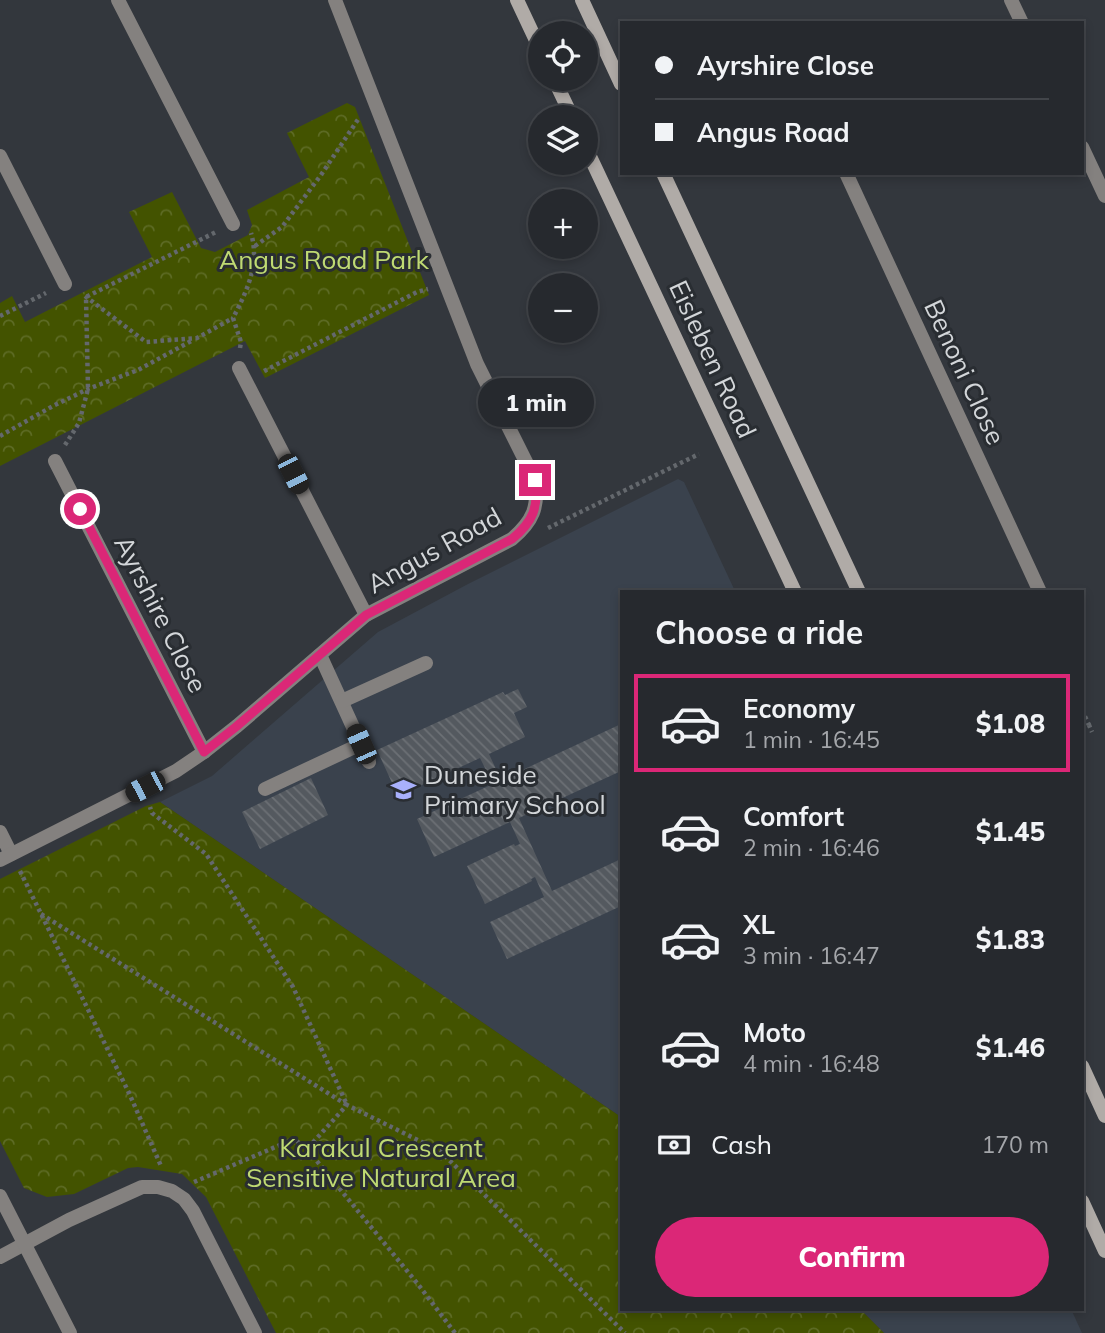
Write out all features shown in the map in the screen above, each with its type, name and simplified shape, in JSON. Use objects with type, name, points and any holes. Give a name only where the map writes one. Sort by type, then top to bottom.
[{"type":"main road","points":[[517,0],[528,23]]},
{"type":"main road","points":[[582,0],[620,82]]},
{"type":"main road","name":"Eisleben Road","points":[[598,173],[794,590]]},
{"type":"main road","name":"Eisleben Road","points":[[664,175],[858,590]]},
{"type":"main road","points":[[1084,1070],[1105,1116]]},
{"type":"main road","points":[[1084,1205],[1105,1251]]},
{"type":"street","points":[[118,0],[233,224]]},
{"type":"street","name":"Angus Road","points":[[6,857],[176,771],[237,726],[366,615],[512,539],[530,520],[535,508],[535,480],[477,364],[335,0]]},
{"type":"street","points":[[1011,0],[1021,21]]},
{"type":"street","points":[[1084,151],[1105,196]]},
{"type":"street","points":[[0,156],[65,284]]},
{"type":"street","name":"Benoni Close","points":[[847,175],[1039,590]]},
{"type":"street","points":[[242,374],[366,615]]},
{"type":"street","name":"Ayrshire Close","points":[[55,461],[204,752]]},
{"type":"street","points":[[320,655],[369,762]]},
{"type":"street","points":[[342,701],[426,663]]},
{"type":"street","points":[[265,789],[361,744]]},
{"type":"street","points":[[0,832],[6,857]]},
{"type":"street","points":[[0,1257],[69,1220],[142,1187],[158,1187],[172,1191],[184,1199],[193,1211],[255,1333]]},
{"type":"street","points":[[0,1196],[70,1333]]},
{"type":"path","points":[[255,246],[282,227],[359,118],[377,109]]},
{"type":"path","points":[[0,436],[53,406],[138,369],[233,318],[246,293],[254,268],[255,246],[250,230],[233,224],[86,297]]},
{"type":"path","points":[[0,316],[65,284],[146,342],[197,338]]},
{"type":"path","points":[[233,318],[241,342],[242,374],[417,292],[446,285]]},
{"type":"path","points":[[55,461],[79,423],[88,389],[86,297]]},
{"type":"path","points":[[548,528],[699,454]]},
{"type":"path","points":[[1084,714],[1092,732]]},
{"type":"path","points":[[1084,727],[1089,725]]},
{"type":"path","points":[[145,787],[152,813],[206,854],[293,987],[347,1105]]},
{"type":"path","points":[[6,857],[41,914],[129,1093],[172,1191],[294,1139],[307,1149],[455,1333]]},
{"type":"path","points":[[41,914],[347,1105],[440,1151],[625,1333]]},
{"type":"path","points":[[307,1149],[347,1105]]},
{"type":"shaded area","name":"Duneside Primary School","points":[[678,479],[684,482],[735,590],[620,590],[620,1116],[160,802],[212,776],[378,632]]},
{"type":"shaded area","points":[[862,1311],[1072,1311],[1082,1333],[884,1333]]},
{"type":"green space","name":"Angus Road Park","points":[[347,103],[355,107],[429,295],[265,378],[245,341],[0,466],[0,303],[12,296],[25,322],[152,257],[129,212],[172,192],[201,248],[215,252],[248,235],[252,225],[247,210],[309,177],[287,133]]},
{"type":"green space","name":"Karakul Crescent Sensitive Natural Area","points":[[160,802],[620,1116],[620,1311],[862,1311],[884,1333],[276,1333],[206,1197],[182,1174],[128,1168],[74,1194],[47,1197],[24,1188],[0,1141],[0,879],[146,806]]},
{"type":"building","points":[[518,689],[527,707],[514,713],[525,737],[489,754],[501,780],[620,724],[620,771],[519,818],[552,891],[620,859],[620,906],[507,959],[490,922],[544,897],[535,877],[485,904],[467,866],[514,844],[520,844],[510,822],[434,857],[417,819],[493,784],[480,758],[398,796],[377,750],[503,692],[505,695]]},
{"type":"building","points":[[311,778],[328,815],[260,849],[242,812]]},
{"type":"place","name":"Duneside Primary School","points":[[404,789]]},
{"type":"route","points":[[80,509],[204,752],[366,615],[512,539],[530,520],[535,508],[535,480]]}]
